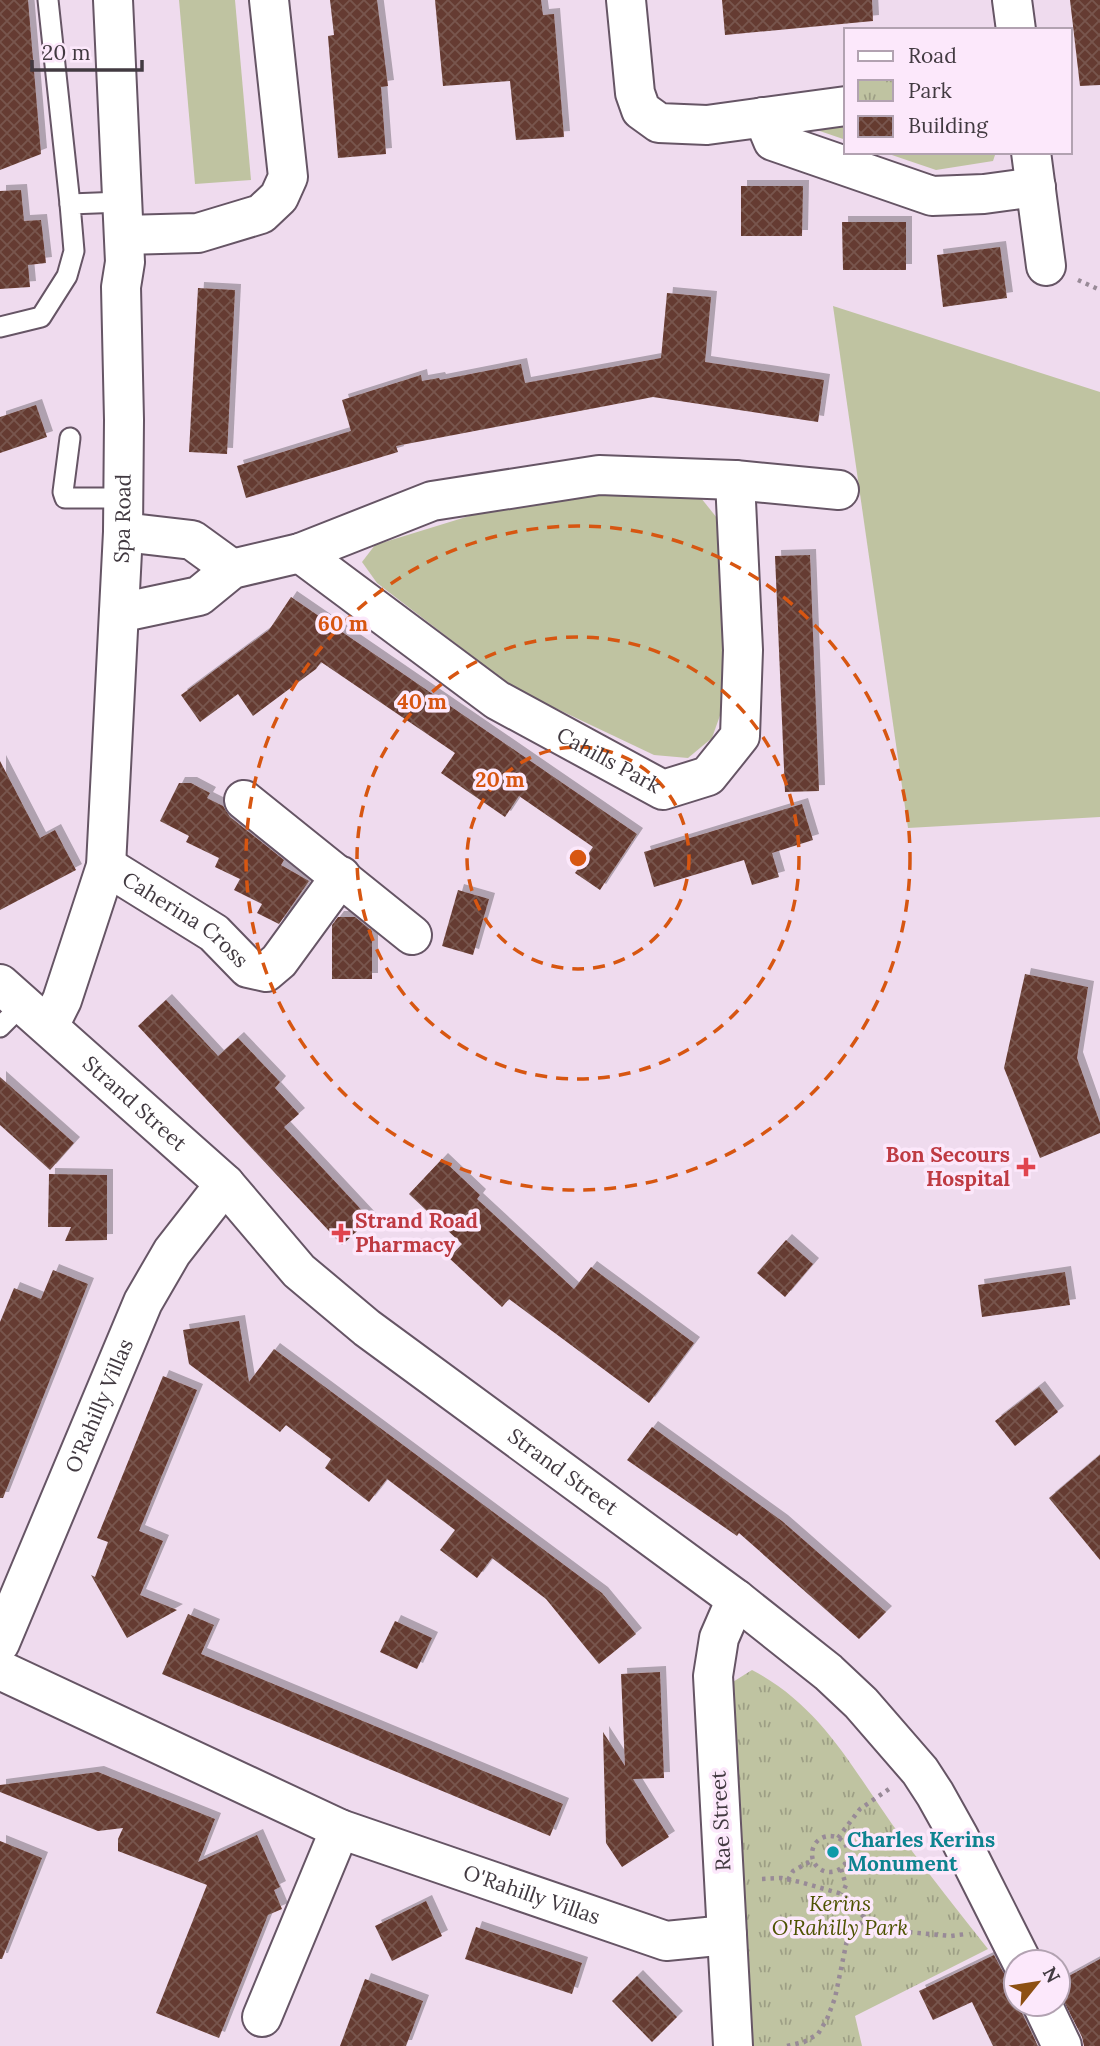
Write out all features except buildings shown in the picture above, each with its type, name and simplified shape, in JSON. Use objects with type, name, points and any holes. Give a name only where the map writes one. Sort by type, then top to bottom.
[{"type":"street","name":"Spa Road","points":[[18,1010],[62,1000],[106,866],[124,515],[121,287],[125,262],[113,0]]},
{"type":"street","points":[[123,219],[198,233],[261,214],[279,197],[288,177],[269,0]]},
{"type":"street","points":[[626,0],[635,93],[641,110],[659,123],[707,125],[844,106]]},
{"type":"street","points":[[1012,0],[1016,28]]},
{"type":"street","points":[[763,117],[773,141],[932,196],[984,194],[1034,169],[1046,266]]},
{"type":"street","points":[[119,613],[199,596],[232,569],[300,553],[432,501],[599,475],[735,480],[839,490]]},
{"type":"street","name":"Cahills Park","points":[[300,553],[497,700],[663,790],[708,776],[740,736],[743,650],[735,480]]},
{"type":"street","points":[[124,515],[192,540],[232,569]]},
{"type":"street","points":[[244,800],[412,935]]},
{"type":"street","name":"Caherina Cross","points":[[106,866],[214,933],[248,968],[265,972],[279,961],[341,877]]},
{"type":"street","name":"Strand Street","points":[[18,1010],[225,1184],[299,1271],[367,1328],[736,1600],[828,1672],[861,1703],[920,1771],[959,1837],[1015,1948]]},
{"type":"street","name":"O'Rahilly Villas","points":[[0,1643],[143,1302],[172,1252],[225,1184]]},
{"type":"street","name":"Rae Street","points":[[733,2046],[713,1676],[719,1638],[736,1600]]},
{"type":"street","name":"O'Rahilly Villas","points":[[0,1670],[340,1829],[666,1941],[727,1935]]},
{"type":"street","points":[[262,2017],[340,1829]]},
{"type":"street","points":[[1049,2018],[1062,2046]]},
{"type":"lane","points":[[0,327],[41,317],[67,276],[74,251],[48,0]]},
{"type":"lane","points":[[70,204],[123,219]]},
{"type":"lane","points":[[70,438],[63,492],[65,498],[124,515]]},
{"type":"path","points":[[838,1838],[868,1802],[920,1771]]},
{"type":"path","points":[[828,1835],[844,1843],[848,1853],[841,1869],[835,1871],[823,1871],[813,1860],[812,1851],[818,1840],[828,1835]]},
{"type":"path","points":[[788,1880],[793,1871],[813,1860]]},
{"type":"path","points":[[841,1869],[846,1885],[842,1894]]},
{"type":"path","points":[[724,1879],[788,1880],[842,1894],[865,1918],[908,1932],[951,1936],[970,1934],[999,1913]]},
{"type":"path","points":[[787,2046],[804,2042],[818,2034],[827,2020],[835,1998],[846,1941],[865,1918]]},
{"type":"green space","points":[[179,0],[235,0],[251,180],[195,184]]},
{"type":"green space","points":[[844,118],[844,139],[811,128]]},
{"type":"green space","points":[[889,154],[995,154],[993,161],[936,170]]},
{"type":"green space","points":[[833,306],[1100,392],[1100,817],[908,828]]},
{"type":"green space","points":[[661,492],[701,498],[717,518],[725,604],[723,707],[712,738],[688,758],[654,755],[515,689],[377,583],[362,562],[375,545],[479,513],[565,496]]},
{"type":"green space","name":"Kerins O'Rahilly Park","points":[[752,1670],[778,1686],[820,1724],[913,1853],[988,1949],[855,2016],[862,2046],[749,2046],[728,1685]]},
{"type":"place","name":"Bon Secours Hospital","points":[[1026,1167]]},
{"type":"place","name":"Strand Road Pharmacy","points":[[341,1233]]},
{"type":"place","name":"Charles Kerins Monument","points":[[833,1852]]}]
